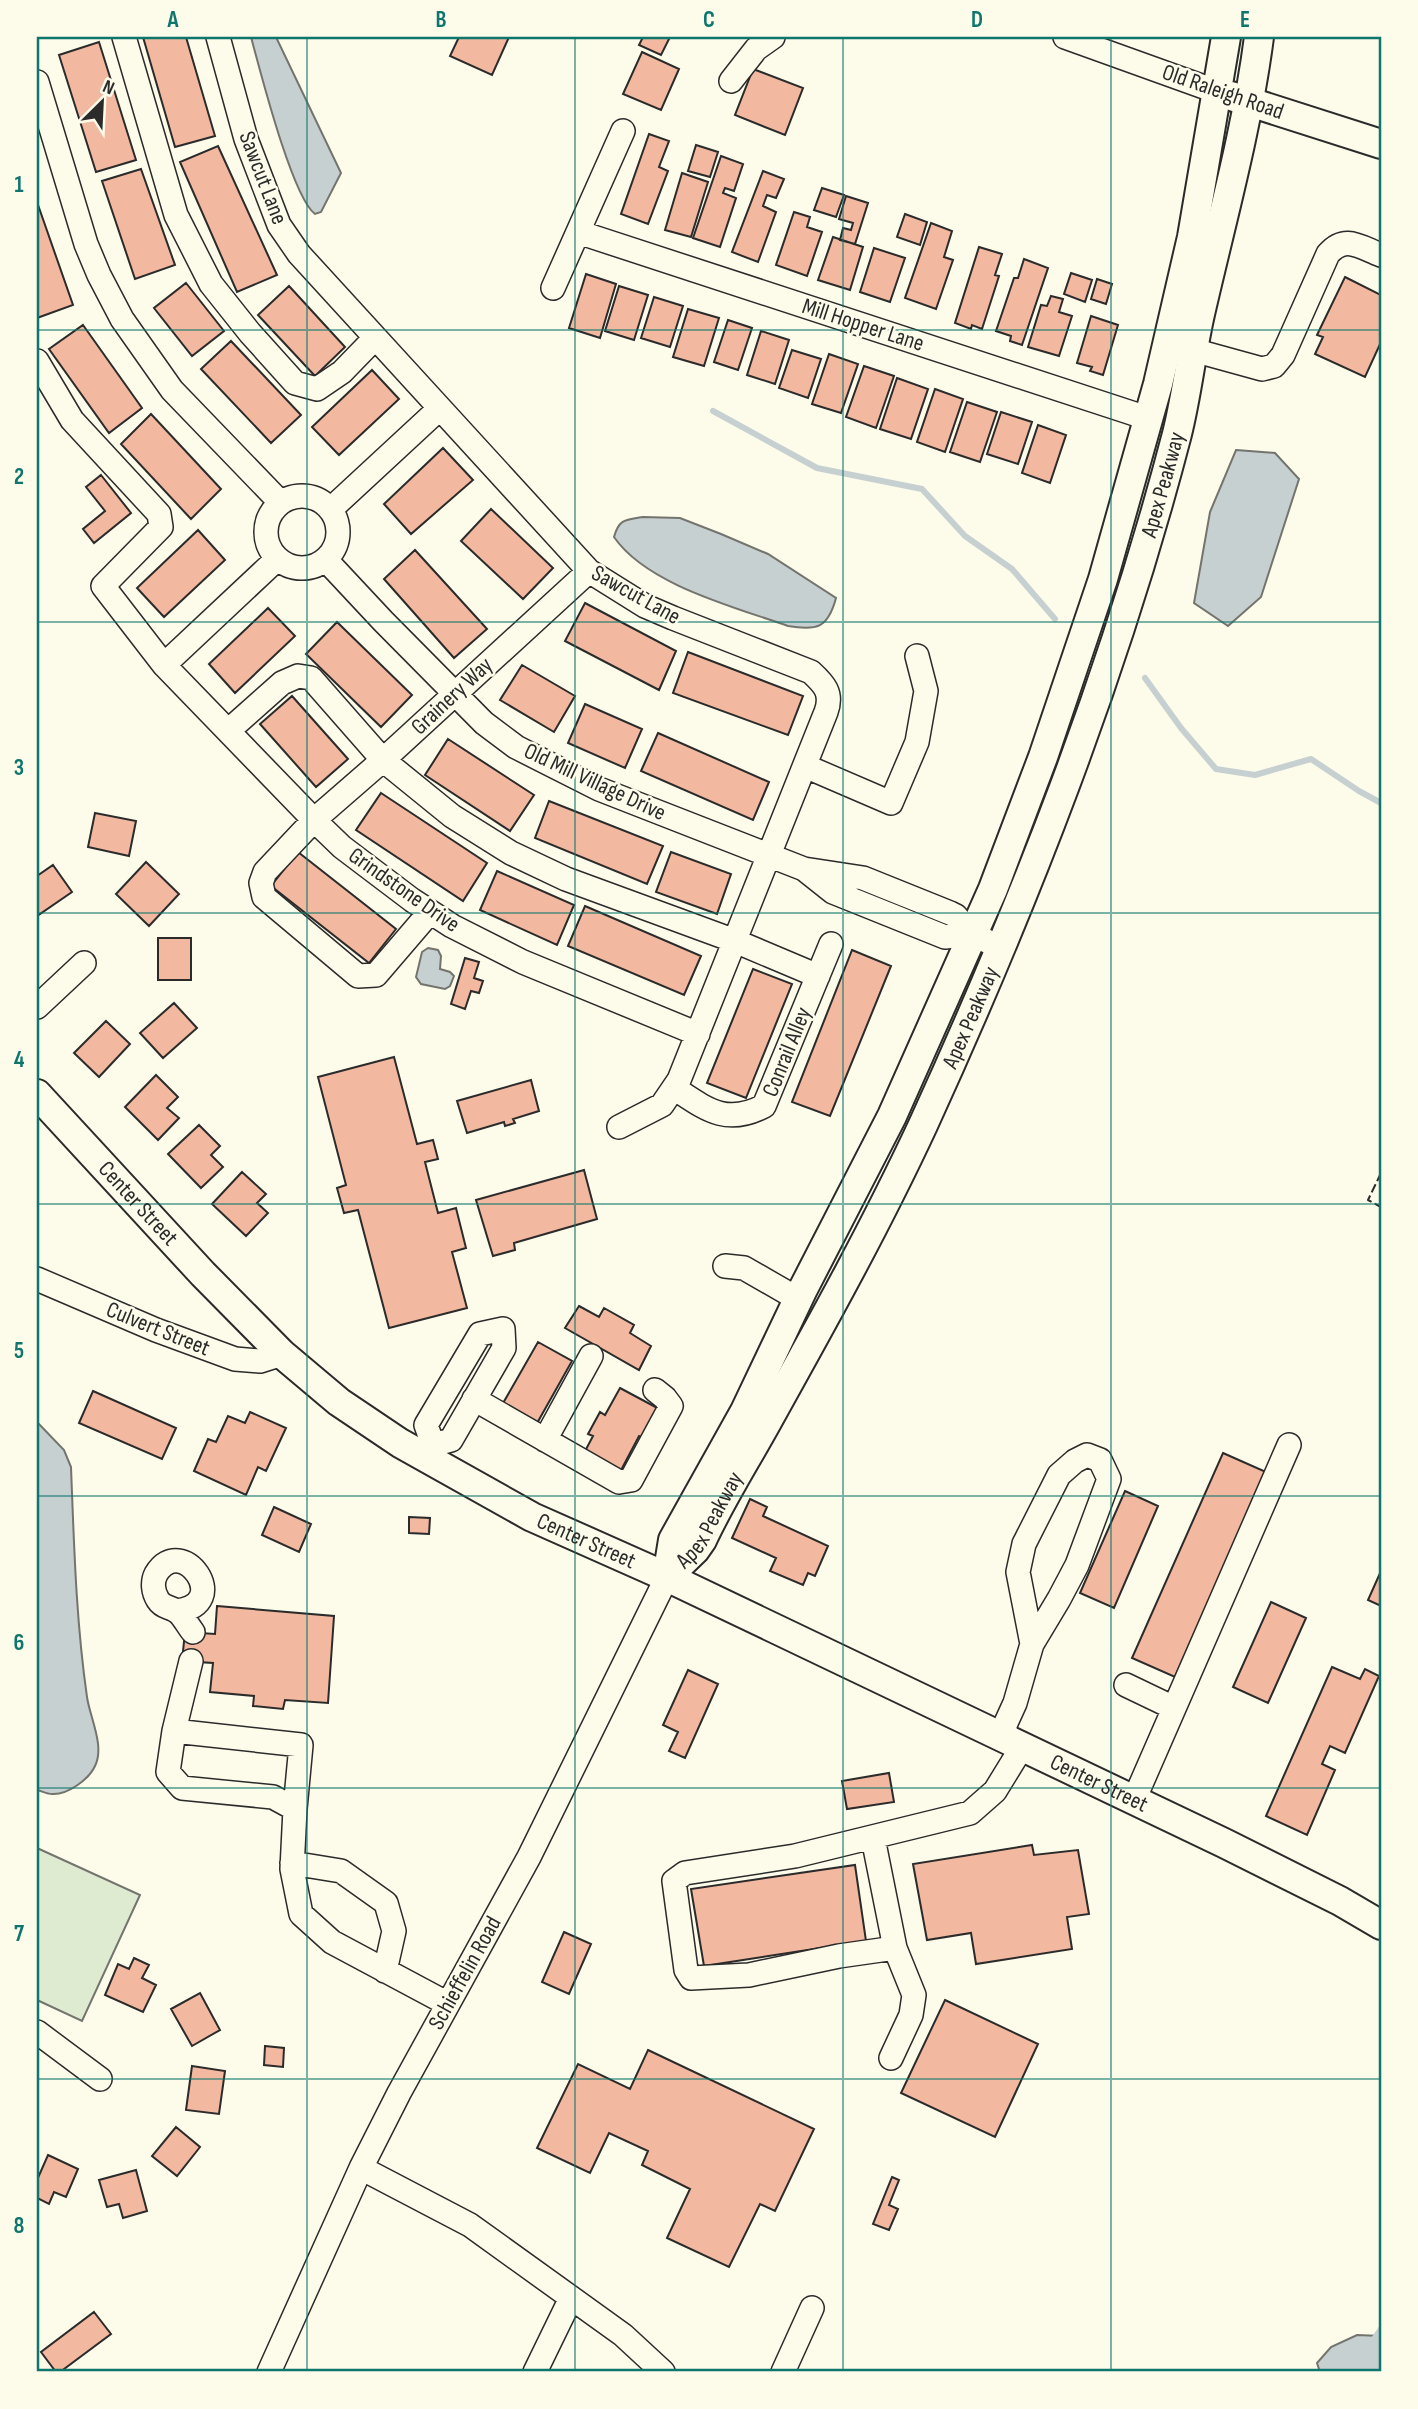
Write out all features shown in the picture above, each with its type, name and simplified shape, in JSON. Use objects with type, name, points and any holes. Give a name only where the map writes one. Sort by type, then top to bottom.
[{"type":"main road","name":"Apex Peakway","points":[[667,1577],[673,1540],[745,1411],[798,1298],[892,1116],[993,889],[1047,744],[1103,579],[1164,362],[1187,260],[1226,37]]},
{"type":"main road","name":"Apex Peakway","points":[[667,1577],[702,1540],[860,1251],[922,1126],[1000,947],[1060,799],[1118,634],[1149,536],[1178,428],[1249,102],[1259,37]]},
{"type":"main road","name":"Old Raleigh Road","points":[[1218,92],[1376,146]]},
{"type":"main road","name":"Center Street","points":[[37,1094],[282,1354],[339,1402],[429,1451],[532,1517],[667,1577],[1134,1800],[1340,1901],[1381,1925]]},
{"type":"street","points":[[124,37],[176,215],[211,284],[250,333],[295,383],[317,389],[342,372],[375,338]]},
{"type":"street","name":"Sawcut Lane","points":[[218,37],[246,139],[279,225],[299,254],[589,571],[637,601],[673,618],[811,672],[827,687],[829,703],[805,766],[674,1088],[662,1105],[619,1127]]},
{"type":"street","points":[[732,81],[755,49],[773,37]]},
{"type":"street","name":"Old Raleigh Road","points":[[1065,37],[1218,92]]},
{"type":"street","points":[[37,82],[86,244],[122,319],[172,390],[280,502]]},
{"type":"street","points":[[553,288],[622,131]]},
{"type":"street","name":"Mill Hopper Lane","points":[[578,232],[1147,418]]},
{"type":"street","points":[[1193,350],[1262,369],[1274,366],[1283,355],[1328,254],[1336,245],[1346,242],[1381,255]]},
{"type":"street","name":"Grindstone Drive","points":[[37,361],[72,420],[159,513],[161,527],[103,586],[164,665],[314,820],[342,847],[452,926],[523,962],[698,1034]]},
{"type":"street","points":[[331,509],[439,409]]},
{"type":"street","points":[[290,497],[313,497],[331,509],[339,530],[338,541],[326,560],[307,568],[296,568],[277,559],[266,541],[265,530],[268,519],[280,502],[290,497]]},
{"type":"street","points":[[164,665],[277,559]]},
{"type":"street","name":"Old Mill Village Drive","points":[[326,560],[454,694],[484,723],[516,747],[650,810],[804,869],[833,892],[945,937],[971,934],[1000,947]]},
{"type":"street","name":"Grainery Way","points":[[430,912],[376,975],[358,976],[264,897],[261,883],[265,872],[314,820],[589,571]]},
{"type":"street","points":[[805,766],[891,803],[917,742],[926,691],[918,656]]},
{"type":"street","points":[[228,731],[282,683],[298,676],[311,678],[383,760],[453,816],[511,853],[566,879],[735,941],[818,976]]},
{"type":"street","name":"Conrail Alley","points":[[674,1088],[705,1108],[731,1116],[748,1115],[764,1107],[831,944]]},
{"type":"street","points":[[37,1007],[84,963]]},
{"type":"street","points":[[725,1266],[744,1268],[798,1298]]},
{"type":"street","name":"Culvert Street","points":[[37,1279],[198,1347],[235,1359],[260,1361],[282,1354]]},
{"type":"street","points":[[506,1320],[504,1348],[474,1399],[451,1440],[429,1451],[426,1425],[480,1334],[506,1320]]},
{"type":"street","points":[[550,1443],[591,1356]]},
{"type":"street","points":[[474,1399],[619,1482],[631,1480],[671,1406],[655,1390]]},
{"type":"street","points":[[1134,1800],[1289,1445]]},
{"type":"street","points":[[895,1948],[839,1956],[749,1975],[691,1978],[686,1970],[674,1881],[685,1872],[795,1856],[970,1813],[996,1791],[1011,1741],[1015,1703],[1032,1644],[1077,1565],[1109,1479],[1100,1460],[1087,1455],[1059,1475],[1024,1544],[1018,1572],[1032,1644]]},
{"type":"street","name":"Schieffelin Road","points":[[269,2372],[361,2168],[541,1834],[667,1577]]},
{"type":"street","points":[[176,1611],[193,1632]]},
{"type":"street","points":[[191,1661],[174,1731],[168,1772],[182,1788],[273,1797],[295,1810]]},
{"type":"street","points":[[1126,1685],[1174,1708]]},
{"type":"street","points":[[174,1731],[301,1745],[292,1863],[301,1914],[332,1942],[448,2004]]},
{"type":"street","points":[[873,1838],[895,1948],[915,1995],[911,2015],[891,2059]]},
{"type":"street","points":[[292,1863],[341,1871],[386,1903],[394,1931],[385,1970]]},
{"type":"street","points":[[38,2036],[100,2079]]},
{"type":"street","points":[[361,2168],[470,2225],[623,2335],[663,2372]]},
{"type":"street","points":[[535,2372],[571,2298]]},
{"type":"street","points":[[783,2372],[811,2308]]},
{"type":"green space","points":[[37,1848],[140,1895],[82,2021],[37,2000]]},
{"type":"shaded area","points":[[251,37],[276,37],[341,173],[321,212],[315,214],[306,203],[287,159]]},
{"type":"shaded area","points":[[1236,450],[1275,453],[1299,479],[1261,597],[1228,626],[1194,603],[1210,512]]},
{"type":"shaded area","points":[[643,517],[680,518],[768,554],[836,598],[829,616],[814,627],[788,626],[718,602],[670,581],[629,554],[614,537],[624,521]]},
{"type":"shaded area","points":[[428,948],[438,950],[441,956],[440,969],[454,976],[450,986],[445,989],[421,984],[416,977],[422,952]]},
{"type":"shaded area","points":[[37,1422],[64,1450],[71,1467],[80,1640],[87,1697],[98,1750],[95,1766],[83,1781],[58,1794],[37,1790]]},
{"type":"shaded area","points":[[1357,2335],[1381,2336],[1381,2372],[1320,2372],[1317,2363],[1331,2347]]},
{"type":"building","points":[[143,37],[186,37],[215,136],[175,147]]},
{"type":"building","points":[[459,37],[509,37],[492,75],[450,56]]},
{"type":"building","points":[[643,37],[670,37],[661,55],[639,45]]},
{"type":"building","points":[[99,42],[136,160],[96,172],[59,55]]},
{"type":"building","points":[[642,52],[679,69],[661,110],[623,94]]},
{"type":"building","points":[[753,69],[803,88],[785,135],[735,115]]},
{"type":"building","points":[[649,134],[669,141],[659,167],[668,171],[648,224],[621,214]]},
{"type":"building","points":[[696,145],[718,152],[710,177],[688,171]]},
{"type":"building","points":[[218,146],[277,275],[237,292],[180,162]]},
{"type":"building","points":[[721,156],[743,164],[734,191],[725,188],[723,193],[736,198],[720,247],[693,238]]},
{"type":"building","points":[[141,169],[175,265],[135,279],[102,181]]},
{"type":"building","points":[[763,171],[784,179],[776,198],[767,195],[763,206],[776,212],[758,262],[732,252]]},
{"type":"building","points":[[682,173],[708,182],[691,237],[665,230]]},
{"type":"building","points":[[822,188],[844,195],[836,217],[814,210]]},
{"type":"building","points":[[846,196],[868,203],[855,244],[840,240],[843,228],[851,230],[853,223],[839,219]]},
{"type":"building","points":[[37,202],[73,305],[37,318]]},
{"type":"building","points":[[794,212],[810,217],[807,227],[822,232],[807,276],[776,265]]},
{"type":"building","points":[[905,214],[927,222],[920,245],[897,237]]},
{"type":"building","points":[[931,223],[952,231],[944,257],[953,260],[936,309],[905,298]]},
{"type":"building","points":[[833,237],[863,247],[850,290],[818,280]]},
{"type":"building","points":[[979,247],[1002,254],[995,275],[999,276],[982,329],[972,325],[971,329],[955,323]]},
{"type":"building","points":[[874,248],[905,258],[890,302],[860,292]]},
{"type":"building","points":[[1024,259],[1048,268],[1022,345],[1010,341],[1011,336],[996,331],[1014,278],[1018,278]]},
{"type":"building","points":[[1071,273],[1092,280],[1085,302],[1064,294]]},
{"type":"building","points":[[586,274],[616,284],[600,338],[569,328]]},
{"type":"building","points":[[1345,277],[1381,295],[1381,342],[1365,377],[1315,354],[1323,337],[1317,335]]},
{"type":"building","points":[[1097,279],[1112,284],[1106,304],[1091,299]]},
{"type":"building","points":[[186,283],[224,331],[192,356],[154,308]]},
{"type":"building","points":[[289,286],[345,347],[315,376],[258,315]]},
{"type":"building","points":[[619,286],[648,295],[634,340],[605,331]]},
{"type":"building","points":[[1051,296],[1063,299],[1059,312],[1072,316],[1059,356],[1028,347],[1041,305],[1047,306]]},
{"type":"building","points":[[654,297],[683,306],[670,347],[641,338]]},
{"type":"building","points":[[688,309],[719,318],[704,366],[673,357]]},
{"type":"building","points":[[1091,316],[1118,325],[1103,375],[1090,371],[1092,367],[1077,363]]},
{"type":"building","points":[[728,320],[752,328],[738,370],[714,362]]},
{"type":"building","points":[[83,325],[142,408],[109,433],[49,349]]},
{"type":"building","points":[[761,331],[789,340],[775,384],[747,375]]},
{"type":"building","points":[[231,341],[301,415],[271,443],[201,369]]},
{"type":"building","points":[[792,350],[821,359],[808,398],[779,388]]},
{"type":"building","points":[[829,354],[858,364],[841,413],[812,404]]},
{"type":"building","points":[[864,366],[894,376],[876,428],[846,417]]},
{"type":"building","points":[[372,370],[399,399],[339,455],[312,427]]},
{"type":"building","points":[[897,378],[928,389],[911,439],[880,429]]},
{"type":"building","points":[[935,389],[963,399],[945,452],[917,442]]},
{"type":"building","points":[[967,402],[997,412],[980,462],[950,452]]},
{"type":"building","points":[[1001,412],[1032,422],[1018,464],[987,454]]},
{"type":"building","points":[[151,414],[221,489],[191,519],[121,444]]},
{"type":"building","points":[[1038,425],[1066,435],[1050,483],[1022,473]]},
{"type":"building","points":[[443,448],[473,480],[411,534],[384,504]]},
{"type":"building","points":[[101,475],[131,513],[94,543],[83,529],[105,511],[86,487]]},
{"type":"building","points":[[491,509],[553,568],[523,599],[461,541]]},
{"type":"building","points":[[198,530],[225,560],[164,617],[137,588]]},
{"type":"building","points":[[415,550],[487,629],[454,658],[384,579]]},
{"type":"building","points":[[585,603],[676,651],[659,690],[565,641]]},
{"type":"building","points":[[268,608],[295,636],[235,693],[209,664]]},
{"type":"building","points":[[337,622],[412,695],[381,727],[306,654]]},
{"type":"building","points":[[688,652],[803,696],[788,735],[673,693]]},
{"type":"building","points":[[522,665],[575,696],[554,732],[500,700]]},
{"type":"building","points":[[292,696],[348,759],[316,787],[260,724]]},
{"type":"building","points":[[585,704],[642,729],[625,768],[568,743]]},
{"type":"building","points":[[658,733],[769,782],[753,820],[641,771]]},
{"type":"building","points":[[448,739],[534,795],[510,831],[425,775]]},
{"type":"building","points":[[381,793],[487,863],[463,901],[356,830]]},
{"type":"building","points":[[549,801],[663,846],[647,884],[535,838]]},
{"type":"building","points":[[95,813],[136,821],[129,856],[88,847]]},
{"type":"building","points":[[298,852],[396,929],[369,963],[271,886]]},
{"type":"building","points":[[671,852],[731,874],[717,914],[656,892]]},
{"type":"building","points":[[146,862],[179,894],[149,926],[116,894]]},
{"type":"building","points":[[53,865],[72,892],[37,916],[37,876]]},
{"type":"building","points":[[497,871],[574,905],[557,945],[480,910]]},
{"type":"building","points":[[585,906],[701,956],[684,995],[568,946]]},
{"type":"building","points":[[158,938],[191,938],[191,980],[158,980]]},
{"type":"building","points":[[852,950],[891,966],[830,1116],[792,1102]]},
{"type":"building","points":[[465,958],[479,962],[474,978],[483,981],[479,993],[471,991],[465,1009],[451,1004]]},
{"type":"building","points":[[753,969],[792,984],[746,1098],[707,1083]]},
{"type":"building","points":[[174,1003],[197,1028],[163,1058],[140,1033]]},
{"type":"building","points":[[106,1021],[130,1044],[99,1077],[74,1053]]},
{"type":"building","points":[[394,1057],[417,1144],[433,1140],[438,1159],[425,1162],[438,1213],[456,1208],[466,1248],[452,1252],[467,1308],[389,1328],[358,1210],[344,1213],[337,1188],[346,1185],[318,1077]]},
{"type":"building","points":[[156,1075],[178,1097],[167,1108],[179,1118],[158,1140],[125,1107]]},
{"type":"building","points":[[531,1080],[539,1111],[513,1119],[515,1123],[505,1126],[504,1122],[467,1133],[457,1101]]},
{"type":"building","points":[[199,1125],[220,1146],[211,1155],[223,1167],[201,1188],[168,1154]]},
{"type":"building","points":[[584,1170],[597,1219],[514,1243],[515,1250],[493,1256],[476,1200]]},
{"type":"building","points":[[242,1172],[266,1194],[257,1203],[268,1213],[246,1236],[212,1204]]},
{"type":"building","points":[[579,1306],[599,1317],[604,1308],[634,1325],[630,1333],[651,1346],[639,1370],[565,1328]]},
{"type":"building","points":[[538,1342],[572,1361],[536,1425],[502,1405]]},
{"type":"building","points":[[620,1388],[663,1411],[647,1440],[639,1436],[619,1474],[583,1455],[593,1436],[588,1434],[600,1412],[605,1415]]},
{"type":"building","points":[[93,1391],[176,1428],[162,1459],[79,1423]]},
{"type":"building","points":[[250,1412],[286,1428],[266,1471],[258,1467],[246,1495],[194,1471],[208,1439],[216,1442],[228,1416],[245,1423]]},
{"type":"building","points":[[1223,1453],[1266,1472],[1175,1677],[1132,1658]]},
{"type":"building","points":[[1125,1491],[1158,1506],[1114,1608],[1080,1593]]},
{"type":"building","points":[[750,1499],[767,1507],[763,1516],[828,1546],[815,1576],[808,1573],[803,1585],[770,1571],[776,1558],[732,1538]]},
{"type":"building","points":[[274,1507],[311,1524],[299,1552],[262,1535]]},
{"type":"building","points":[[409,1517],[430,1518],[429,1534],[409,1533]]},
{"type":"building","points":[[1381,1571],[1381,1606],[1368,1600]]},
{"type":"building","points":[[1271,1602],[1306,1618],[1268,1703],[1233,1687]]},
{"type":"building","points":[[217,1606],[334,1616],[328,1703],[285,1700],[283,1709],[253,1706],[254,1696],[210,1692],[213,1663],[182,1661],[185,1632],[215,1634]]},
{"type":"building","points":[[1332,1667],[1360,1679],[1365,1669],[1379,1676],[1345,1753],[1330,1746],[1322,1764],[1335,1770],[1307,1835],[1266,1816]]},
{"type":"building","points":[[688,1670],[718,1684],[685,1758],[669,1751],[678,1732],[663,1725]]},
{"type":"building","points":[[889,1773],[894,1802],[847,1809],[842,1781]]},
{"type":"building","points":[[1032,1845],[1034,1855],[1078,1850],[1089,1914],[1067,1917],[1072,1949],[976,1964],[971,1933],[927,1940],[913,1864]]},
{"type":"building","points":[[855,1865],[866,1941],[704,1966],[691,1889]]},
{"type":"building","points":[[564,1932],[591,1944],[569,1994],[542,1982]]},
{"type":"building","points":[[134,1958],[149,1965],[142,1978],[156,1985],[143,2012],[105,1995],[118,1964],[129,1969]]},
{"type":"building","points":[[200,1993],[220,2030],[192,2046],[171,2009]]},
{"type":"building","points":[[945,2000],[1038,2044],[995,2137],[901,2093]]},
{"type":"building","points":[[265,2046],[284,2048],[283,2067],[264,2065]]},
{"type":"building","points":[[648,2050],[814,2129],[775,2211],[760,2204],[729,2267],[667,2238],[690,2189],[642,2165],[648,2151],[609,2133],[590,2173],[537,2148],[578,2064],[630,2089]]},
{"type":"building","points":[[192,2066],[225,2071],[219,2114],[186,2110]]},
{"type":"building","points":[[176,2127],[200,2147],[177,2176],[152,2156]]},
{"type":"building","points":[[48,2155],[78,2169],[66,2197],[54,2192],[49,2204],[37,2198],[37,2180]]},
{"type":"building","points":[[136,2170],[147,2211],[123,2218],[119,2204],[107,2207],[99,2180]]},
{"type":"building","points":[[892,2177],[899,2180],[889,2205],[898,2209],[889,2230],[873,2224]]},
{"type":"building","points":[[94,2312],[111,2334],[60,2372],[56,2372],[41,2352]]},
{"type":"waterway","points":[[713,411],[817,468],[922,489],[965,536],[1012,569],[1055,619]]},
{"type":"waterway","points":[[1145,678],[1181,728],[1216,769],[1255,775],[1311,759],[1381,803]]},
{"type":"waterway","points":[[1372,2342],[1381,2329]]},
{"type":"fence","points":[[1381,1173],[1368,1200],[1381,1207]]}]
